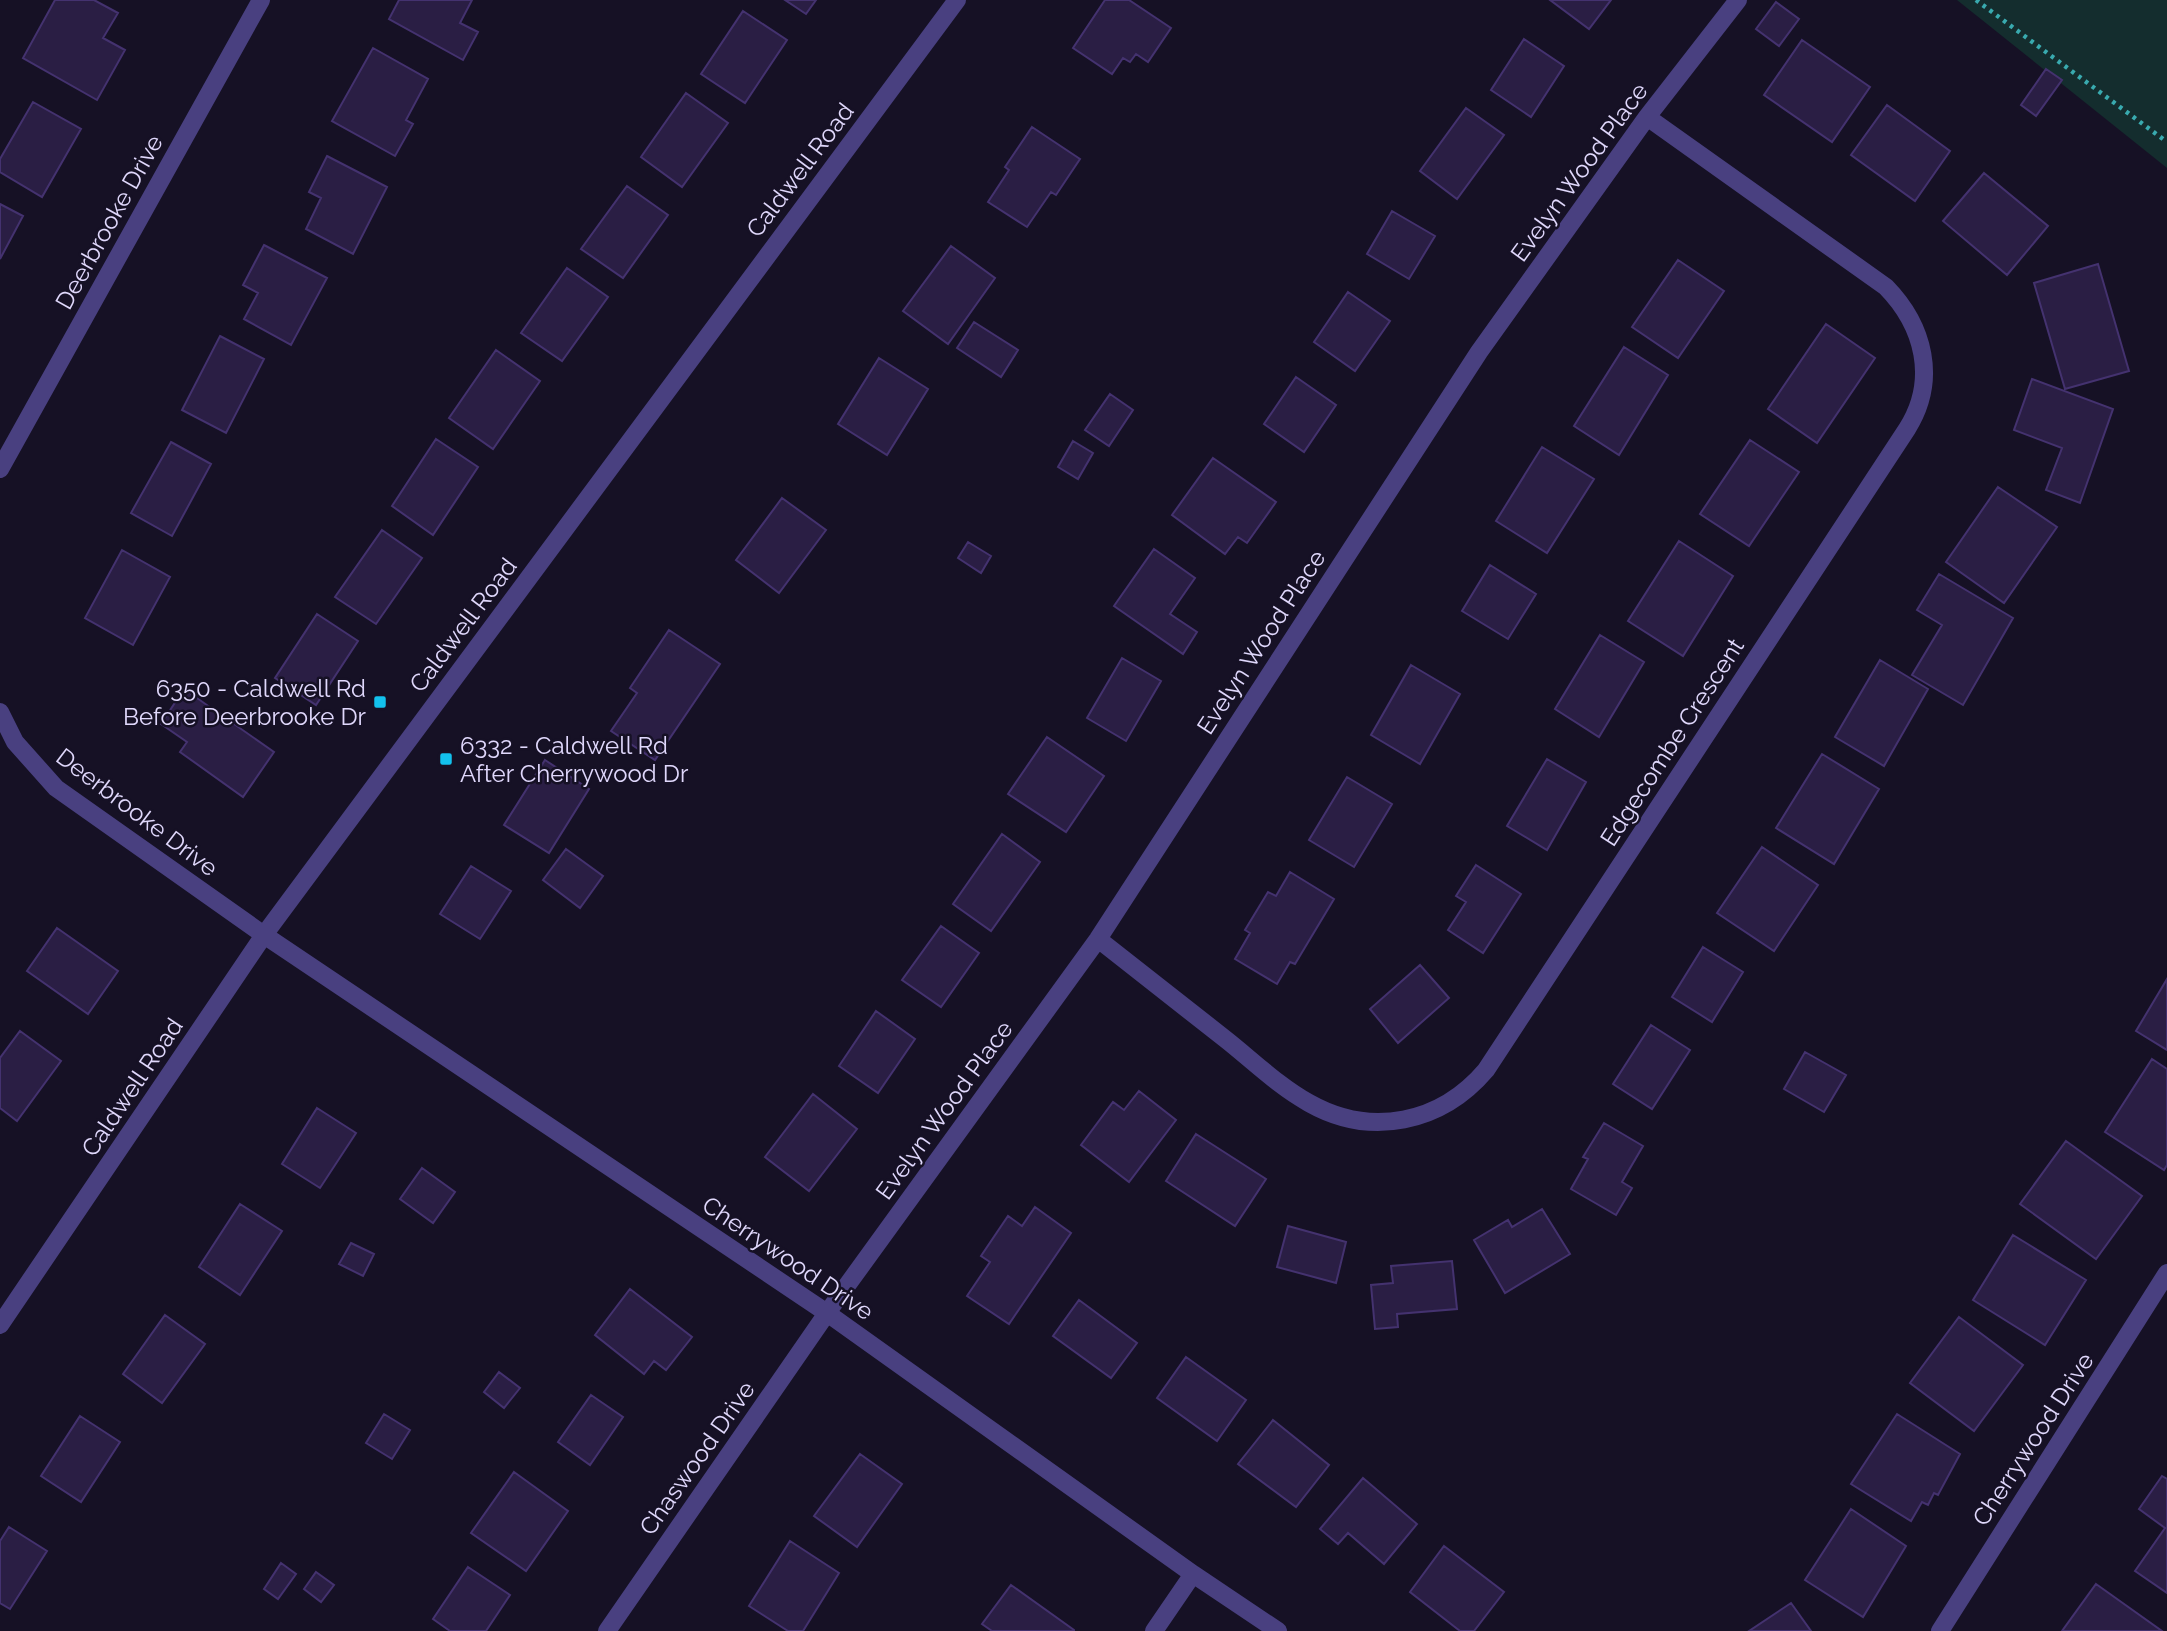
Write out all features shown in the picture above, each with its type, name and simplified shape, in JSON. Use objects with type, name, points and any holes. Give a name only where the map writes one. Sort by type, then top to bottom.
[{"type":"street","name":"Deerbrooke Drive","points":[[0,469],[261,0]]},
{"type":"street","name":"Caldwell Road","points":[[0,1325],[264,935],[957,0]]},
{"type":"street","name":"Evelyn Wood Place","points":[[827,1313],[1098,939],[1479,352],[1647,117],[1738,0]]},
{"type":"street","name":"Edgecombe Crescent","points":[[1098,939],[1297,1096],[1328,1112],[1373,1123],[1404,1121],[1450,1104],[1486,1070],[1907,429],[1922,398],[1925,376],[1919,337],[1902,305],[1886,287],[1647,117]]},
{"type":"street","name":"Deerbrooke Drive","points":[[0,712],[15,742],[56,788],[264,935]]},
{"type":"street","name":"Cherrywood Drive","points":[[264,935],[827,1313],[1193,1574],[1278,1631]]},
{"type":"street","name":"Cherrywood Drive","points":[[1940,1631],[2167,1273]]},
{"type":"street","name":"Chaswood Drive","points":[[607,1631],[827,1313]]},
{"type":"street","points":[[1154,1631],[1193,1574]]},
{"type":"path","points":[[1976,0],[2167,142]]},
{"type":"green space","points":[[1957,0],[2167,0],[2167,168]]},
{"type":"building","points":[[55,0],[94,0],[118,13],[103,38],[125,50],[97,100],[23,58]]},
{"type":"building","points":[[399,0],[472,0],[460,23],[478,32],[463,60],[389,19]]},
{"type":"building","points":[[785,0],[816,0],[806,14]]},
{"type":"building","points":[[1105,0],[1129,0],[1171,28],[1148,62],[1136,54],[1130,62],[1123,58],[1112,74],[1073,48]]},
{"type":"building","points":[[1550,0],[1611,0],[1589,29]]},
{"type":"building","points":[[1776,2],[1799,19],[1779,46],[1756,29]]},
{"type":"building","points":[[743,11],[787,40],[745,103],[701,74]]},
{"type":"building","points":[[1524,39],[1564,66],[1531,117],[1491,90]]},
{"type":"building","points":[[1802,40],[1870,87],[1832,142],[1764,95]]},
{"type":"building","points":[[373,48],[428,79],[406,120],[413,124],[395,156],[332,121]]},
{"type":"building","points":[[2046,69],[2062,80],[2036,116],[2021,105]]},
{"type":"building","points":[[686,93],[728,123],[682,187],[641,157]]},
{"type":"building","points":[[33,102],[81,129],[42,197],[0,172],[0,159]]},
{"type":"building","points":[[1887,105],[1950,151],[1915,201],[1851,155]]},
{"type":"building","points":[[1466,108],[1504,135],[1457,199],[1420,171]]},
{"type":"building","points":[[1032,127],[1080,159],[1056,195],[1051,192],[1027,227],[988,202],[1009,170],[1005,167]]},
{"type":"building","points":[[327,156],[387,187],[353,254],[306,229],[321,198],[309,192]]},
{"type":"building","points":[[1984,173],[2048,226],[2007,275],[1943,221]]},
{"type":"building","points":[[627,186],[668,215],[623,278],[581,249]]},
{"type":"building","points":[[0,204],[23,216],[0,259]]},
{"type":"building","points":[[1392,211],[1435,236],[1409,279],[1367,254]]},
{"type":"building","points":[[264,245],[327,278],[291,345],[244,319],[258,293],[243,285]]},
{"type":"building","points":[[951,246],[995,278],[948,344],[903,311]]},
{"type":"building","points":[[1678,260],[1724,291],[1678,358],[1632,327]]},
{"type":"building","points":[[2098,264],[2129,371],[2065,389],[2034,283]]},
{"type":"building","points":[[567,268],[608,297],[562,361],[521,333]]},
{"type":"building","points":[[1348,292],[1390,321],[1355,371],[1314,342]]},
{"type":"building","points":[[974,322],[1018,350],[1001,377],[957,348]]},
{"type":"building","points":[[1826,324],[1875,358],[1817,443],[1768,409]]},
{"type":"building","points":[[220,336],[264,359],[226,433],[182,410]]},
{"type":"building","points":[[1624,347],[1668,375],[1619,455],[1574,426]]},
{"type":"building","points":[[496,350],[540,381],[493,449],[449,418]]},
{"type":"building","points":[[879,358],[928,389],[887,455],[838,424]]},
{"type":"building","points":[[1296,377],[1336,405],[1304,452],[1264,424]]},
{"type":"building","points":[[2032,379],[2113,409],[2080,503],[2046,490],[2062,448],[2014,430]]},
{"type":"building","points":[[1110,394],[1133,410],[1109,446],[1085,430]]},
{"type":"building","points":[[436,439],[478,467],[433,535],[392,506]]},
{"type":"building","points":[[1750,440],[1799,472],[1749,546],[1700,514]]},
{"type":"building","points":[[1073,441],[1093,453],[1078,479],[1058,467]]},
{"type":"building","points":[[171,442],[211,464],[172,536],[131,513]]},
{"type":"building","points":[[1542,447],[1594,479],[1547,553],[1496,521]]},
{"type":"building","points":[[1213,458],[1276,502],[1247,543],[1238,537],[1225,554],[1172,515]]},
{"type":"building","points":[[1998,487],[2057,527],[2004,603],[1946,562]]},
{"type":"building","points":[[782,498],[826,530],[779,593],[736,560]]},
{"type":"building","points":[[382,530],[422,558],[376,624],[335,597]]},
{"type":"building","points":[[1679,541],[1733,576],[1683,656],[1628,621]]},
{"type":"building","points":[[968,542],[991,556],[981,573],[958,558]]},
{"type":"building","points":[[1154,549],[1195,578],[1170,614],[1197,632],[1183,654],[1114,606]]},
{"type":"building","points":[[122,550],[170,577],[133,645],[85,618]]},
{"type":"building","points":[[1490,565],[1536,594],[1508,639],[1462,611]]},
{"type":"building","points":[[1939,574],[2013,618],[1963,705],[1912,675],[1942,625],[1917,610]]},
{"type":"building","points":[[317,614],[358,641],[316,705],[275,678]]},
{"type":"building","points":[[669,630],[720,664],[655,760],[611,731],[637,693],[630,688]]},
{"type":"building","points":[[1600,635],[1644,662],[1599,737],[1555,709]]},
{"type":"building","points":[[1122,658],[1161,681],[1126,741],[1087,718]]},
{"type":"building","points":[[1880,660],[1928,689],[1884,766],[1835,737]]},
{"type":"building","points":[[1411,665],[1460,694],[1420,764],[1371,735]]},
{"type":"building","points":[[184,689],[274,752],[243,797],[180,752],[187,742],[161,724]]},
{"type":"building","points":[[1047,737],[1104,776],[1066,832],[1008,794]]},
{"type":"building","points":[[1822,754],[1879,789],[1834,864],[1776,828]]},
{"type":"building","points":[[1547,759],[1586,782],[1547,850],[1507,826]]},
{"type":"building","points":[[545,760],[589,789],[549,853],[504,825]]},
{"type":"building","points":[[1347,777],[1392,804],[1354,867],[1309,840]]},
{"type":"building","points":[[1002,834],[1040,862],[991,931],[953,904]]},
{"type":"building","points":[[1762,847],[1818,885],[1774,951],[1717,913]]},
{"type":"building","points":[[566,849],[603,876],[580,908],[543,880]]},
{"type":"building","points":[[1476,865],[1521,894],[1483,953],[1448,930],[1466,902],[1456,896]]},
{"type":"building","points":[[471,866],[511,891],[480,939],[440,914]]},
{"type":"building","points":[[1290,872],[1334,899],[1295,964],[1290,962],[1277,984],[1235,959],[1250,933],[1245,930],[1268,892],[1276,896]]},
{"type":"building","points":[[941,926],[979,953],[941,1007],[902,980]]},
{"type":"building","points":[[57,928],[118,971],[88,1014],[27,971]]},
{"type":"building","points":[[1703,947],[1743,972],[1712,1022],[1672,997]]},
{"type":"building","points":[[1420,965],[1449,998],[1398,1043],[1370,1009]]},
{"type":"building","points":[[2167,979],[2167,1050],[2136,1031]]},
{"type":"building","points":[[876,1011],[915,1039],[878,1093],[839,1066]]},
{"type":"building","points":[[1651,1025],[1690,1050],[1652,1109],[1613,1084]]},
{"type":"building","points":[[20,1031],[61,1061],[17,1121],[0,1108],[0,1058]]},
{"type":"building","points":[[1805,1052],[1846,1075],[1824,1112],[1784,1089]]},
{"type":"building","points":[[2152,1059],[2167,1069],[2167,1165],[2164,1170],[2105,1132]]},
{"type":"building","points":[[1139,1091],[1176,1120],[1129,1182],[1081,1145],[1113,1102],[1124,1110]]},
{"type":"building","points":[[813,1094],[857,1129],[809,1191],[765,1157]]},
{"type":"building","points":[[317,1108],[356,1133],[320,1188],[282,1164]]},
{"type":"building","points":[[1604,1123],[1643,1146],[1622,1182],[1632,1188],[1616,1215],[1571,1189],[1588,1159],[1583,1157]]},
{"type":"building","points":[[1196,1134],[1266,1179],[1235,1226],[1166,1181]]},
{"type":"building","points":[[2066,1141],[2142,1196],[2096,1259],[2020,1204]]},
{"type":"building","points":[[422,1168],[455,1192],[433,1223],[400,1199]]},
{"type":"building","points":[[240,1204],[282,1231],[240,1295],[199,1267]]},
{"type":"building","points":[[1035,1207],[1071,1233],[1009,1324],[967,1296],[990,1262],[981,1256],[1008,1216],[1022,1226]]},
{"type":"building","points":[[1542,1209],[1570,1254],[1505,1293],[1474,1240],[1508,1220],[1512,1227]]},
{"type":"building","points":[[1288,1226],[1346,1242],[1336,1283],[1277,1267]]},
{"type":"building","points":[[2013,1235],[2086,1280],[2045,1345],[1973,1300]]},
{"type":"building","points":[[351,1243],[374,1254],[363,1276],[339,1264]]},
{"type":"building","points":[[1452,1261],[1457,1309],[1397,1314],[1398,1327],[1375,1329],[1371,1285],[1393,1283],[1391,1266]]},
{"type":"building","points":[[630,1289],[692,1337],[666,1370],[654,1361],[644,1374],[595,1335]]},
{"type":"building","points":[[1079,1300],[1137,1343],[1111,1378],[1053,1336]]},
{"type":"building","points":[[165,1315],[205,1344],[162,1403],[123,1374]]},
{"type":"building","points":[[1959,1317],[2023,1365],[1974,1431],[1910,1383]]},
{"type":"building","points":[[1186,1357],[1246,1400],[1217,1441],[1157,1398]]},
{"type":"building","points":[[499,1372],[520,1388],[504,1408],[484,1392]]},
{"type":"building","points":[[591,1395],[623,1417],[590,1465],[558,1442]]},
{"type":"building","points":[[384,1414],[410,1430],[392,1459],[366,1443]]},
{"type":"building","points":[[1897,1414],[1960,1454],[1938,1495],[1934,1493],[1928,1505],[1922,1502],[1911,1521],[1851,1484]]},
{"type":"building","points":[[80,1416],[120,1442],[81,1502],[41,1476]]},
{"type":"building","points":[[1273,1420],[1329,1465],[1296,1507],[1238,1464]]},
{"type":"building","points":[[860,1454],[902,1484],[857,1547],[814,1516]]},
{"type":"building","points":[[514,1472],[568,1511],[526,1571],[471,1533]]},
{"type":"building","points":[[2162,1476],[2167,1479],[2167,1593],[2135,1571],[2165,1528],[2139,1509]]},
{"type":"building","points":[[1363,1478],[1417,1524],[1384,1564],[1348,1533],[1338,1544],[1320,1529]]},
{"type":"building","points":[[1851,1509],[1906,1546],[1863,1617],[1805,1580]]},
{"type":"building","points":[[9,1527],[47,1551],[10,1609],[0,1603],[0,1541]]},
{"type":"building","points":[[790,1541],[839,1573],[803,1631],[788,1631],[749,1606]]},
{"type":"building","points":[[1444,1546],[1504,1592],[1474,1631],[1460,1631],[1410,1592]]},
{"type":"building","points":[[281,1563],[296,1574],[278,1599],[264,1589]]},
{"type":"building","points":[[468,1567],[510,1595],[486,1631],[450,1631],[433,1619]]},
{"type":"building","points":[[316,1572],[334,1585],[321,1602],[304,1589]]},
{"type":"building","points":[[2096,1584],[2162,1631],[2062,1631]]},
{"type":"building","points":[[1011,1585],[1074,1631],[992,1631],[982,1624]]},
{"type":"building","points":[[1791,1603],[1811,1631],[1749,1631]]},
{"type":"place","name":"6350 - Caldwell Rd Before Deerbrooke Dr","points":[[380,702]]},
{"type":"place","name":"6332 - Caldwell Rd After Cherrywood Dr","points":[[446,759]]}]
